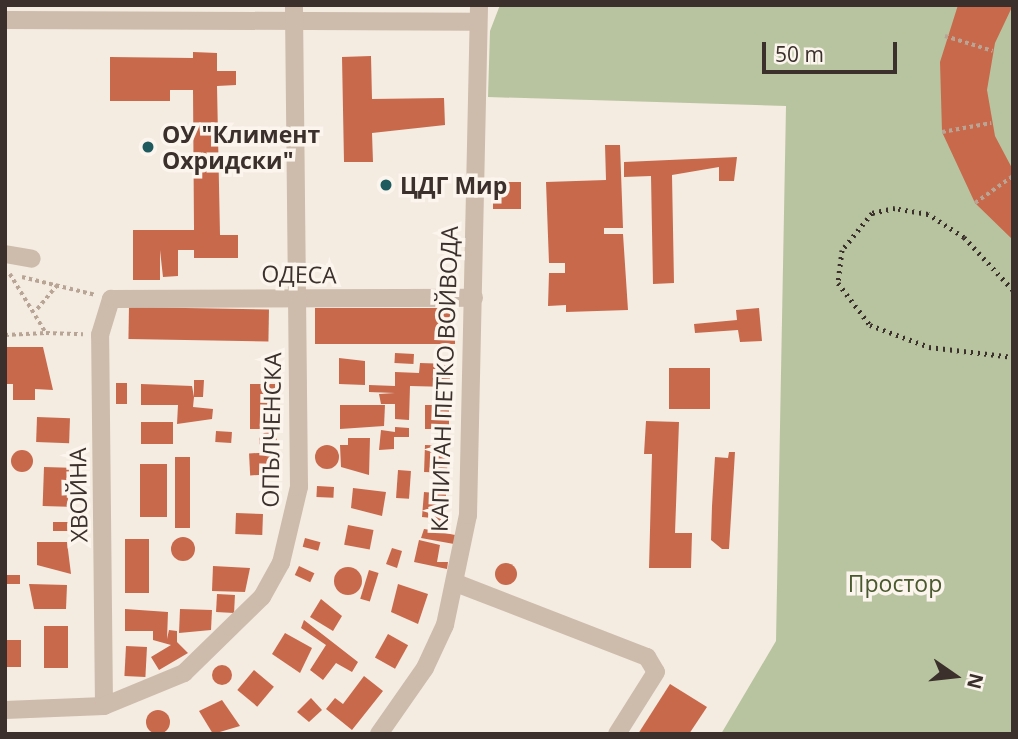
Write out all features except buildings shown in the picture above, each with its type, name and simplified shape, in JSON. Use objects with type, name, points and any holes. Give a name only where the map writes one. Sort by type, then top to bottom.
[{"type":"street","points":[[5,20],[294,13],[477,14]]},
{"type":"street","name":"ОПЪЛЧЕНСКА","points":[[5,710],[104,706],[145,693],[199,662],[262,597],[281,563],[299,487],[294,13]]},
{"type":"street","name":"КАПИТАН ПЕТКО ВОЙВОДА","points":[[379,734],[425,668],[456,583],[468,514],[474,298],[477,14]]},
{"type":"street","points":[[5,254],[32,259]]},
{"type":"street","name":"ОДЕСА","points":[[118,297],[296,300],[474,298]]},
{"type":"street","name":"ХВОЙНА","points":[[104,706],[100,335],[118,297]]},
{"type":"street","points":[[456,583],[647,657],[656,672],[617,734]]},
{"type":"path","points":[[945,36],[993,51]]},
{"type":"path","points":[[942,132],[991,123]]},
{"type":"path","points":[[975,203],[1013,176]]},
{"type":"path","points":[[8,273],[118,297]]},
{"type":"path","points":[[8,273],[37,309],[46,332]]},
{"type":"path","points":[[37,309],[57,285]]},
{"type":"path","points":[[5,335],[46,332],[100,335]]},
{"type":"green space","name":"Простор","points":[[500,5],[1013,5],[1013,734],[721,734],[776,641],[786,106],[488,97],[490,31]]},
{"type":"railway","points":[[1013,290],[964,237],[928,214],[895,208],[872,213],[842,250],[838,283],[870,325],[929,347],[1013,357]]},
{"type":"place","name":"ОУ \"Климент Охридски\"","points":[[148,147]]},
{"type":"place","name":"ЦДГ Мир","points":[[386,185]]}]
